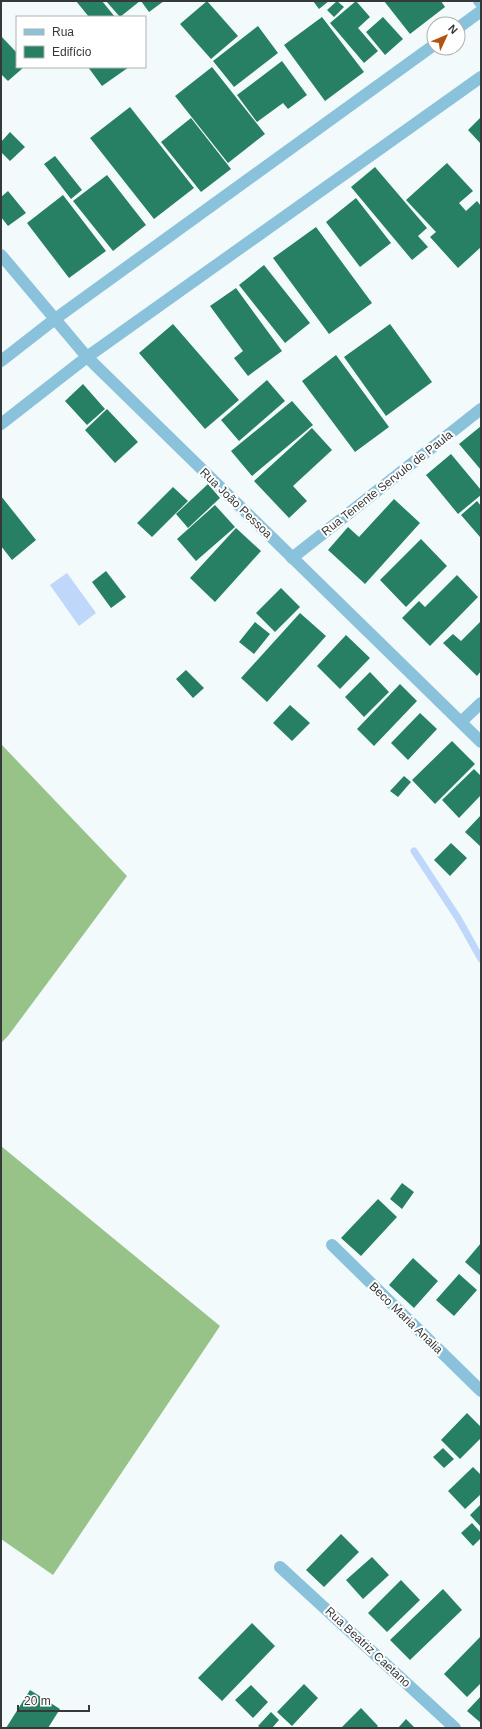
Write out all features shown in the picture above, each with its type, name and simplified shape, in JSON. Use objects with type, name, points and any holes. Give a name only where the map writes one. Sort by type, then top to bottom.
[{"type":"street","points":[[466,22],[481,11]]},
{"type":"street","points":[[1,361],[55,319],[426,51]]},
{"type":"street","points":[[1,424],[87,357],[481,77]]},
{"type":"street","name":"Rua João Pessoa","points":[[1,255],[87,357],[481,742]]},
{"type":"street","name":"Rua Tenente Servulo de Paula","points":[[292,558],[481,409]]},
{"type":"street","points":[[461,722],[481,703]]},
{"type":"street","name":"Beco Maria Analia","points":[[332,1245],[481,1391]]},
{"type":"street","name":"Rua Beatriz Caetano","points":[[280,1567],[455,1728]]},
{"type":"green space","points":[[1,744],[127,876],[8,1036],[1,1043]]},
{"type":"green space","points":[[1,1146],[220,1326],[53,1575],[1,1539]]},
{"type":"water","points":[[67,573],[96,613],[79,626],[50,585]]},
{"type":"building","points":[[76,1],[102,1],[114,16],[88,16]]},
{"type":"building","points":[[106,1],[140,1],[121,16],[119,16]]},
{"type":"building","points":[[141,1],[164,1],[149,12]]},
{"type":"building","points":[[207,1],[238,36],[211,59],[180,24]]},
{"type":"building","points":[[313,1],[329,1],[319,9]]},
{"type":"building","points":[[337,1],[344,7],[334,17],[327,10]]},
{"type":"building","points":[[356,1],[370,17],[358,28],[378,51],[364,63],[330,23]]},
{"type":"building","points":[[384,1],[441,1],[445,7],[433,16],[426,16],[426,22],[410,34]]},
{"type":"building","points":[[322,17],[364,72],[325,101],[284,45]]},
{"type":"building","points":[[383,17],[403,39],[385,55],[366,32]]},
{"type":"building","points":[[258,26],[278,53],[234,87],[213,61]]},
{"type":"building","points":[[1,36],[16,52],[16,68],[23,68],[8,81],[1,74]]},
{"type":"building","points":[[282,61],[307,95],[288,109],[283,103],[257,122],[237,95]]},
{"type":"building","points":[[212,67],[265,134],[228,163],[175,96]]},
{"type":"building","points":[[89,68],[128,68],[102,86]]},
{"type":"building","points":[[130,107],[194,188],[154,219],[90,138]]},
{"type":"building","points":[[481,117],[481,144],[468,130]]},
{"type":"building","points":[[191,118],[231,169],[201,192],[161,142]]},
{"type":"building","points":[[10,132],[25,147],[10,161],[1,152],[1,142]]},
{"type":"building","points":[[55,156],[82,190],[71,199],[44,164]]},
{"type":"building","points":[[447,163],[473,191],[459,203],[466,211],[477,201],[481,206],[481,247],[458,268],[430,237],[436,232],[406,200]]},
{"type":"building","points":[[375,167],[427,228],[418,236],[428,247],[412,260],[351,187]]},
{"type":"building","points":[[107,175],[146,225],[113,251],[73,201]]},
{"type":"building","points":[[8,191],[26,213],[8,226],[1,217],[1,197]]},
{"type":"building","points":[[63,195],[106,251],[69,278],[27,223]]},
{"type":"building","points":[[356,198],[391,243],[360,267],[326,222]]},
{"type":"building","points":[[316,227],[372,303],[329,334],[273,258]]},
{"type":"building","points":[[264,265],[310,323],[285,343],[239,285]]},
{"type":"building","points":[[236,288],[282,351],[248,376],[234,358],[243,351],[210,306]]},
{"type":"building","points":[[173,324],[239,400],[205,429],[139,353]]},
{"type":"building","points":[[390,324],[432,382],[386,416],[344,357]]},
{"type":"building","points":[[336,355],[389,427],[355,452],[302,381]]},
{"type":"building","points":[[267,380],[285,401],[239,441],[221,420]]},
{"type":"building","points":[[83,384],[105,409],[87,425],[65,401]]},
{"type":"building","points":[[292,401],[313,425],[252,476],[231,451]]},
{"type":"building","points":[[107,409],[138,442],[115,463],[85,430]]},
{"type":"building","points":[[481,426],[481,470],[459,444]]},
{"type":"building","points":[[312,428],[332,450],[293,486],[307,501],[289,518],[254,481]]},
{"type":"building","points":[[451,454],[481,490],[481,495],[458,514],[426,475]]},
{"type":"building","points":[[208,484],[220,498],[188,528],[176,514]]},
{"type":"building","points":[[173,487],[188,501],[152,537],[137,523]]},
{"type":"building","points":[[1,496],[36,540],[12,560],[1,546]]},
{"type":"building","points":[[394,499],[420,523],[365,584],[328,550],[348,527],[359,537]]},
{"type":"building","points":[[477,501],[481,506],[480,537],[461,515]]},
{"type":"building","points":[[215,505],[235,527],[196,561],[177,539]]},
{"type":"building","points":[[236,528],[261,551],[215,602],[190,578]]},
{"type":"building","points":[[421,539],[447,566],[406,607],[380,580]]},
{"type":"building","points":[[106,571],[126,597],[111,608],[92,582]]},
{"type":"building","points":[[457,575],[478,597],[430,646],[402,618],[419,601],[425,607]]},
{"type":"building","points":[[281,588],[300,607],[275,632],[256,613]]},
{"type":"building","points":[[300,613],[326,636],[267,702],[241,678]]},
{"type":"building","points":[[481,621],[481,671],[477,676],[443,643],[453,634],[461,641]]},
{"type":"building","points":[[255,622],[270,634],[254,654],[239,642]]},
{"type":"building","points":[[346,635],[370,658],[340,689],[317,666]]},
{"type":"building","points":[[186,670],[204,688],[193,698],[176,679]]},
{"type":"building","points":[[370,672],[389,692],[364,717],[345,697]]},
{"type":"building","points":[[400,684],[417,701],[374,746],[357,729]]},
{"type":"building","points":[[290,705],[310,723],[292,741],[273,723]]},
{"type":"building","points":[[420,713],[437,729],[408,760],[391,743]]},
{"type":"building","points":[[452,741],[475,764],[435,804],[412,780]]},
{"type":"building","points":[[474,769],[481,776],[481,795],[459,818],[442,800]]},
{"type":"building","points":[[404,776],[411,782],[398,797],[390,791]]},
{"type":"building","points":[[481,815],[481,847],[465,832]]},
{"type":"building","points":[[451,843],[467,858],[450,876],[434,860]]},
{"type":"building","points":[[402,1183],[414,1192],[402,1209],[390,1199]]},
{"type":"building","points":[[378,1199],[397,1217],[361,1256],[341,1238]]},
{"type":"building","points":[[481,1243],[481,1276],[465,1262]]},
{"type":"building","points":[[413,1258],[438,1281],[414,1308],[389,1285]]},
{"type":"building","points":[[459,1274],[477,1290],[454,1316],[436,1300]]},
{"type":"building","points":[[467,1413],[481,1427],[481,1438],[460,1459],[441,1440]]},
{"type":"building","points":[[443,1448],[454,1459],[444,1468],[433,1457]]},
{"type":"building","points":[[473,1467],[481,1475],[481,1494],[465,1509],[448,1491]]},
{"type":"building","points":[[481,1504],[481,1527],[470,1515]]},
{"type":"building","points":[[472,1523],[481,1533],[481,1538],[473,1546],[461,1533]]},
{"type":"building","points":[[341,1534],[359,1552],[324,1587],[306,1570]]},
{"type":"building","points":[[372,1557],[389,1575],[363,1599],[346,1580]]},
{"type":"building","points":[[401,1580],[420,1600],[387,1632],[368,1613]]},
{"type":"building","points":[[443,1589],[462,1610],[410,1660],[390,1640]]},
{"type":"building","points":[[252,1623],[275,1646],[222,1701],[198,1678]]},
{"type":"building","points":[[481,1636],[481,1683],[467,1697],[444,1674]]},
{"type":"building","points":[[304,1684],[318,1698],[292,1726],[277,1712]]},
{"type":"building","points":[[251,1685],[268,1702],[253,1718],[235,1700]]},
{"type":"building","points":[[30,1690],[60,1709],[48,1728],[6,1728]]},
{"type":"building","points":[[481,1696],[481,1723],[467,1711]]},
{"type":"building","points":[[361,1708],[378,1726],[376,1728],[341,1728]]},
{"type":"building","points":[[271,1712],[279,1720],[272,1728],[261,1728],[258,1726]]},
{"type":"building","points":[[406,1719],[415,1728],[398,1728]]},
{"type":"waterway","points":[[414,851],[458,918],[481,959]]}]
